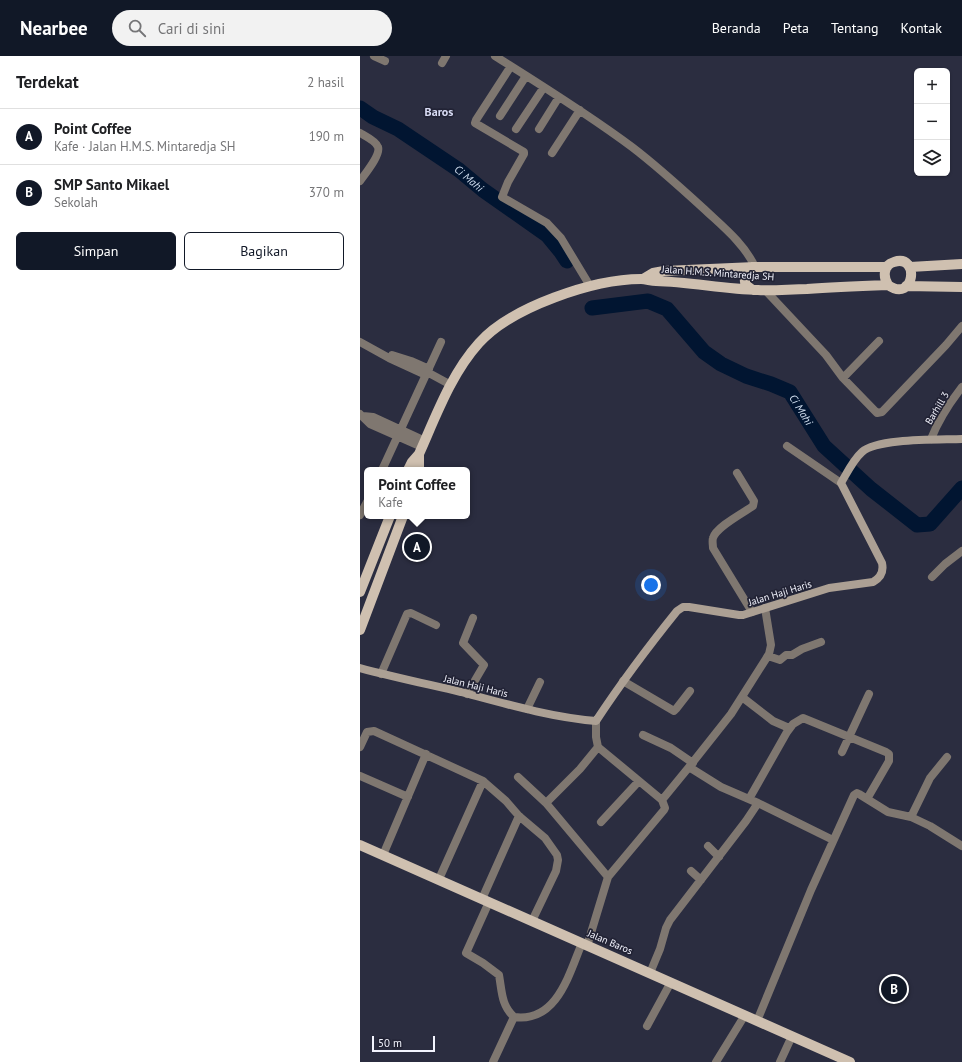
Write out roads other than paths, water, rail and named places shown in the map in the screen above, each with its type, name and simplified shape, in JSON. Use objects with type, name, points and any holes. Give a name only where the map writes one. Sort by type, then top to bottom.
[{"type":"main road","name":"Jalan H.M.S. Mintaredja SH","points":[[643,279],[653,272],[664,271],[753,267],[887,267],[893,262],[900,261],[910,267],[962,264]]},
{"type":"main road","points":[[753,267],[747,270],[745,280],[747,286],[753,290]]},
{"type":"main road","points":[[887,267],[884,276],[888,285]]},
{"type":"main road","points":[[906,286],[912,275],[910,267]]},
{"type":"main road","name":"Jalan H.M.S. Mintaredja SH","points":[[410,467],[422,448],[451,384],[462,365],[480,342],[516,315],[554,298],[590,286],[611,282],[643,279],[654,281],[676,281],[753,290],[888,285],[897,289],[906,286],[962,288]]},
{"type":"main road","name":"Jalan H.M.S. Mintaredja SH","points":[[420,467],[422,448]]},
{"type":"main road","points":[[360,592],[389,519]]},
{"type":"main road","points":[[360,630],[402,519]]},
{"type":"main road","name":"Jalan Baros","points":[[360,845],[850,1062]]},
{"type":"street","points":[[374,56],[385,61]]},
{"type":"street","points":[[442,63],[446,56]]},
{"type":"street","points":[[495,56],[580,110],[672,179],[727,230],[747,253],[753,267]]},
{"type":"street","points":[[511,66],[475,123],[524,152],[508,182],[502,198],[547,223],[561,238],[590,286]]},
{"type":"street","points":[[500,116],[526,76]]},
{"type":"street","points":[[516,129],[544,87]]},
{"type":"street","points":[[540,128],[559,97]]},
{"type":"street","points":[[552,153],[580,110]]},
{"type":"street","points":[[360,133],[378,146],[376,156],[360,181]]},
{"type":"street","points":[[766,290],[826,355],[843,378],[874,411],[880,414],[946,345],[962,326]]},
{"type":"street","points":[[843,378],[879,341]]},
{"type":"street","points":[[360,342],[389,358],[428,372],[451,384]]},
{"type":"street","points":[[383,467],[442,342]]},
{"type":"street","name":"Barhill 3","points":[[931,439],[939,420],[962,387]]},
{"type":"street","points":[[361,415],[373,417],[422,448]]},
{"type":"street","points":[[787,446],[843,480],[861,453],[873,446],[931,439],[962,439]]},
{"type":"street","points":[[737,473],[754,501],[754,504],[718,530],[713,537],[713,548],[752,612]]},
{"type":"street","name":"Jalan Haji Haris","points":[[360,668],[569,719],[596,721],[623,681],[677,611],[683,607],[739,615],[829,588],[873,582],[880,576],[883,569],[882,563],[843,480]]},
{"type":"street","points":[[932,577],[945,564],[962,551]]},
{"type":"street","points":[[662,800],[721,727],[768,656],[771,645],[765,608]]},
{"type":"street","points":[[381,674],[407,614],[411,613],[436,625]]},
{"type":"street","points":[[467,694],[484,665],[463,643],[473,618]]},
{"type":"street","points":[[768,656],[780,660],[786,655],[792,655],[802,649],[821,642]]},
{"type":"street","points":[[623,681],[674,711],[690,691]]},
{"type":"street","points":[[527,709],[540,682]]},
{"type":"street","points":[[842,752],[869,694]]},
{"type":"street","points":[[742,697],[773,721],[789,728]]},
{"type":"street","points":[[749,799],[789,728],[796,721],[803,718],[886,752],[890,757],[867,799]]},
{"type":"street","points":[[519,816],[485,900],[466,953],[499,975],[501,996],[510,1014],[514,1017],[522,1018],[534,1015],[546,1009],[553,1003],[560,993],[585,944],[608,877],[665,808],[662,800],[640,780],[598,747],[596,737],[596,721]]},
{"type":"street","points":[[360,747],[367,732],[374,731],[483,781],[506,801],[519,816],[545,838],[554,850],[558,860],[556,871],[532,921]]},
{"type":"street","points":[[643,735],[671,748],[721,787],[758,803],[833,840]]},
{"type":"street","points":[[546,804],[580,769],[598,747]]},
{"type":"street","points":[[383,855],[426,754]]},
{"type":"street","points":[[911,817],[930,778],[947,757]]},
{"type":"street","points":[[360,776],[408,798]]},
{"type":"street","points":[[518,777],[546,804],[608,877]]},
{"type":"street","points":[[601,822],[640,780]]},
{"type":"street","points":[[438,879],[483,781]]},
{"type":"street","points":[[757,1021],[833,840],[854,795],[857,793],[859,794],[888,812],[911,817],[935,829],[962,846]]},
{"type":"street","points":[[650,973],[660,949],[666,928],[758,803]]},
{"type":"street","points":[[708,846],[719,857]]},
{"type":"street","points":[[692,872],[701,880]]},
{"type":"street","points":[[647,1026],[671,982]]},
{"type":"street","points":[[716,1062],[744,1015]]},
{"type":"street","points":[[493,1062],[514,1017]]},
{"type":"street","points":[[780,1062],[792,1036]]},
{"type":"waterway","name":"Ci Mahi","points":[[360,108],[373,117],[398,129],[459,170],[483,190],[547,235],[567,261]]},
{"type":"waterway","name":"Ci Mahi","points":[[592,308],[648,301],[667,309],[704,352],[721,364],[746,376],[790,392],[824,446],[871,489],[917,525],[930,524],[962,488]]},
{"type":"place","name":"Point Coffee","points":[[417,547]]},
{"type":"place","name":"SMP Santo Mikael","points":[[894,989]]},
{"type":"district","name":"Baros","points":[[439,111]]}]
